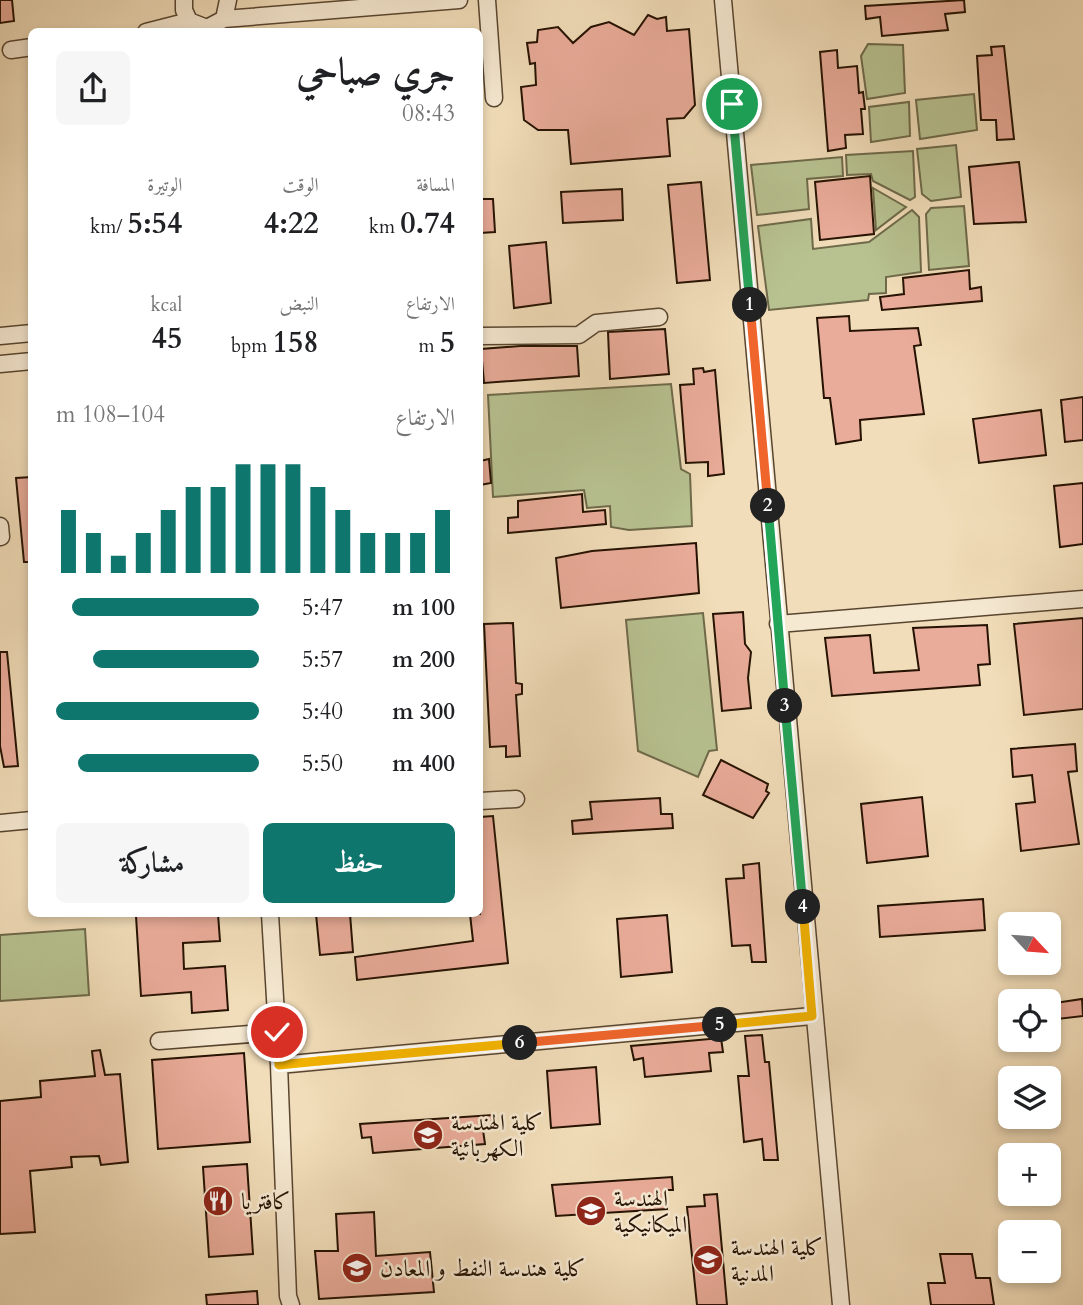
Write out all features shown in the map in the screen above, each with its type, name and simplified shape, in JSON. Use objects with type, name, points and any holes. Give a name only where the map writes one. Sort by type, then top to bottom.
[{"type":"street","points":[[184,0],[184,10],[193,26],[207,28],[459,0]]},
{"type":"street","points":[[221,25],[228,0]]},
{"type":"street","points":[[487,0],[494,98]]},
{"type":"street","points":[[723,0],[812,1016],[841,1305]]},
{"type":"street","points":[[11,50],[28,48]]},
{"type":"street","points":[[483,336],[579,335],[596,323],[659,317]]},
{"type":"street","points":[[0,336],[28,332]]},
{"type":"street","points":[[0,364],[28,361]]},
{"type":"street","points":[[778,624],[1083,598]]},
{"type":"street","points":[[483,801],[516,799]]},
{"type":"street","points":[[0,823],[28,820]]},
{"type":"street","points":[[270,917],[288,1296],[292,1305]]},
{"type":"street","points":[[279,1065],[812,1016]]},
{"type":"street","points":[[159,1041],[277,1032]]},
{"type":"green space","points":[[868,44],[903,45],[905,93],[867,99],[861,56]]},
{"type":"green space","points":[[974,94],[977,130],[920,139],[916,100]]},
{"type":"green space","points":[[909,102],[910,136],[871,142],[869,107]]},
{"type":"green space","points":[[956,145],[961,197],[931,201],[922,194],[917,149]]},
{"type":"green space","points":[[913,151],[915,197],[910,200],[873,181],[871,174],[847,175],[846,155]]},
{"type":"green space","points":[[842,157],[843,176],[807,179],[809,209],[757,215],[751,165]]},
{"type":"green space","points":[[873,188],[906,207],[876,230]]},
{"type":"green space","points":[[964,206],[969,266],[929,270],[926,214],[931,208]]},
{"type":"green space","points":[[912,210],[919,217],[921,272],[886,277],[886,293],[869,294],[868,300],[769,310],[758,226],[811,219],[813,249],[869,242]]},
{"type":"green space","points":[[671,384],[681,469],[690,474],[692,526],[629,530],[611,527],[610,506],[587,508],[584,490],[493,497],[488,395]]},
{"type":"green space","points":[[703,613],[717,750],[709,751],[698,777],[638,751],[626,620]]},
{"type":"green space","points":[[85,929],[89,995],[0,1001],[0,935]]},
{"type":"building","points":[[0,0],[12,0],[14,21],[0,23]]},
{"type":"building","points":[[964,0],[965,12],[945,14],[948,30],[882,36],[880,17],[866,19],[865,6]]},
{"type":"building","points":[[648,15],[657,19],[666,17],[667,31],[689,29],[695,105],[684,118],[667,119],[670,156],[571,164],[568,130],[538,130],[524,120],[521,87],[536,85],[535,63],[530,64],[527,43],[537,42],[538,30],[558,27],[573,43],[591,27],[609,22],[634,35]]},
{"type":"building","points":[[1004,46],[1014,139],[997,140],[996,120],[981,120],[977,56],[992,55],[991,47]]},
{"type":"building","points":[[837,50],[838,68],[857,66],[859,93],[863,92],[865,109],[861,109],[863,134],[845,135],[846,148],[828,151],[820,52]]},
{"type":"building","points":[[1019,162],[1026,222],[974,224],[969,167]]},
{"type":"building","points":[[870,176],[874,234],[820,240],[815,182]]},
{"type":"building","points":[[701,182],[710,280],[677,283],[668,185]]},
{"type":"building","points":[[622,189],[623,220],[563,223],[561,192]]},
{"type":"building","points":[[483,199],[493,199],[495,232],[483,233]]},
{"type":"building","points":[[546,242],[551,303],[514,308],[509,246]]},
{"type":"building","points":[[969,270],[970,289],[981,287],[982,301],[882,310],[880,297],[904,294],[903,278]]},
{"type":"building","points":[[849,316],[850,331],[918,328],[921,345],[914,346],[924,414],[860,420],[861,440],[836,444],[830,398],[824,398],[817,318]]},
{"type":"building","points":[[665,329],[669,374],[610,379],[608,332]]},
{"type":"building","points":[[577,346],[579,376],[484,383],[483,349]]},
{"type":"building","points":[[703,368],[704,372],[715,370],[724,474],[708,476],[708,462],[686,463],[680,385],[694,384],[693,369]]},
{"type":"building","points":[[1083,397],[1083,440],[1065,442],[1061,400]]},
{"type":"building","points":[[1041,410],[1046,455],[979,463],[973,419]]},
{"type":"building","points":[[489,459],[491,483],[483,484],[483,460]]},
{"type":"building","points":[[28,477],[28,562],[24,562],[16,478]]},
{"type":"building","points":[[1083,483],[1083,544],[1060,547],[1054,486]]},
{"type":"building","points":[[582,494],[583,512],[605,510],[606,524],[508,533],[508,518],[518,517],[518,501]]},
{"type":"building","points":[[696,543],[699,593],[561,608],[556,558],[592,551]]},
{"type":"building","points":[[743,612],[745,644],[751,652],[748,678],[751,708],[722,711],[713,614]]},
{"type":"building","points":[[1083,618],[1083,709],[1024,715],[1014,624]]},
{"type":"building","points":[[513,623],[516,683],[522,684],[522,694],[516,695],[520,756],[506,757],[506,746],[490,747],[484,624]]},
{"type":"building","points":[[987,625],[990,664],[978,665],[980,685],[832,696],[825,638],[870,635],[874,673],[919,670],[913,628]]},
{"type":"building","points":[[0,652],[7,652],[18,766],[4,767],[0,746]]},
{"type":"building","points":[[1075,744],[1077,771],[1068,772],[1079,844],[1021,851],[1016,804],[1035,802],[1032,775],[1013,777],[1011,749]]},
{"type":"building","points":[[721,760],[768,784],[766,791],[769,793],[753,818],[703,795]]},
{"type":"building","points":[[922,797],[928,856],[867,863],[861,804]]},
{"type":"building","points":[[660,798],[661,814],[672,814],[673,828],[573,834],[572,821],[592,819],[590,802]]},
{"type":"building","points":[[493,816],[508,963],[357,980],[355,957],[473,941],[470,917],[483,917],[483,817]]},
{"type":"building","points":[[759,863],[766,962],[752,962],[750,945],[732,946],[726,879],[744,878],[743,865]]},
{"type":"building","points":[[983,899],[985,930],[880,937],[878,906]]},
{"type":"building","points":[[667,915],[672,972],[621,977],[617,919]]},
{"type":"building","points":[[136,917],[218,917],[220,941],[183,943],[184,969],[225,966],[228,1010],[192,1013],[191,992],[141,996]]},
{"type":"building","points":[[316,917],[350,917],[353,952],[320,955]]},
{"type":"building","points":[[1082,999],[1083,1016],[1061,1019],[1061,1002]]},
{"type":"building","points":[[762,1035],[765,1062],[769,1062],[778,1160],[764,1160],[762,1139],[744,1142],[738,1076],[749,1076],[745,1036]]},
{"type":"building","points":[[721,1038],[723,1052],[709,1053],[711,1071],[645,1077],[643,1058],[634,1060],[631,1046]]},
{"type":"building","points":[[100,1050],[105,1075],[120,1074],[128,1162],[101,1165],[99,1156],[71,1157],[72,1167],[30,1171],[35,1232],[0,1234],[0,1101],[41,1097],[40,1081],[95,1076],[92,1051]]},
{"type":"building","points":[[244,1053],[250,1142],[158,1149],[152,1060]]},
{"type":"building","points":[[596,1067],[600,1124],[551,1128],[547,1071]]},
{"type":"building","points":[[493,1115],[495,1129],[483,1130],[485,1144],[373,1153],[371,1137],[362,1138],[360,1124]]},
{"type":"building","points":[[247,1164],[253,1254],[209,1257],[203,1167]]},
{"type":"building","points":[[672,1177],[673,1190],[664,1190],[667,1209],[556,1216],[552,1185]]},
{"type":"building","points":[[717,1194],[727,1305],[697,1305],[687,1207],[705,1206],[704,1195]]},
{"type":"building","points":[[374,1212],[376,1256],[430,1252],[434,1292],[319,1299],[315,1251],[338,1251],[336,1214]]},
{"type":"building","points":[[940,1254],[972,1254],[976,1278],[990,1278],[994,1305],[931,1305],[928,1283],[945,1283]]},
{"type":"building","points":[[257,1291],[258,1305],[207,1305],[206,1295]]},
{"type":"place","name":"كلية الهندسة الكهربائية","points":[[428,1135]]},
{"type":"place","name":"كافتريا","points":[[218,1201]]},
{"type":"place","name":"الهندسة الميكانيكية","points":[[591,1211]]},
{"type":"place","name":"كلية الهندسة المدنية","points":[[708,1260]]},
{"type":"place","name":"كلية هندسة النفط و المعادن","points":[[357,1268]]},
{"type":"route","points":[[277,1032],[279,1065],[812,1016],[732,104]]}]
